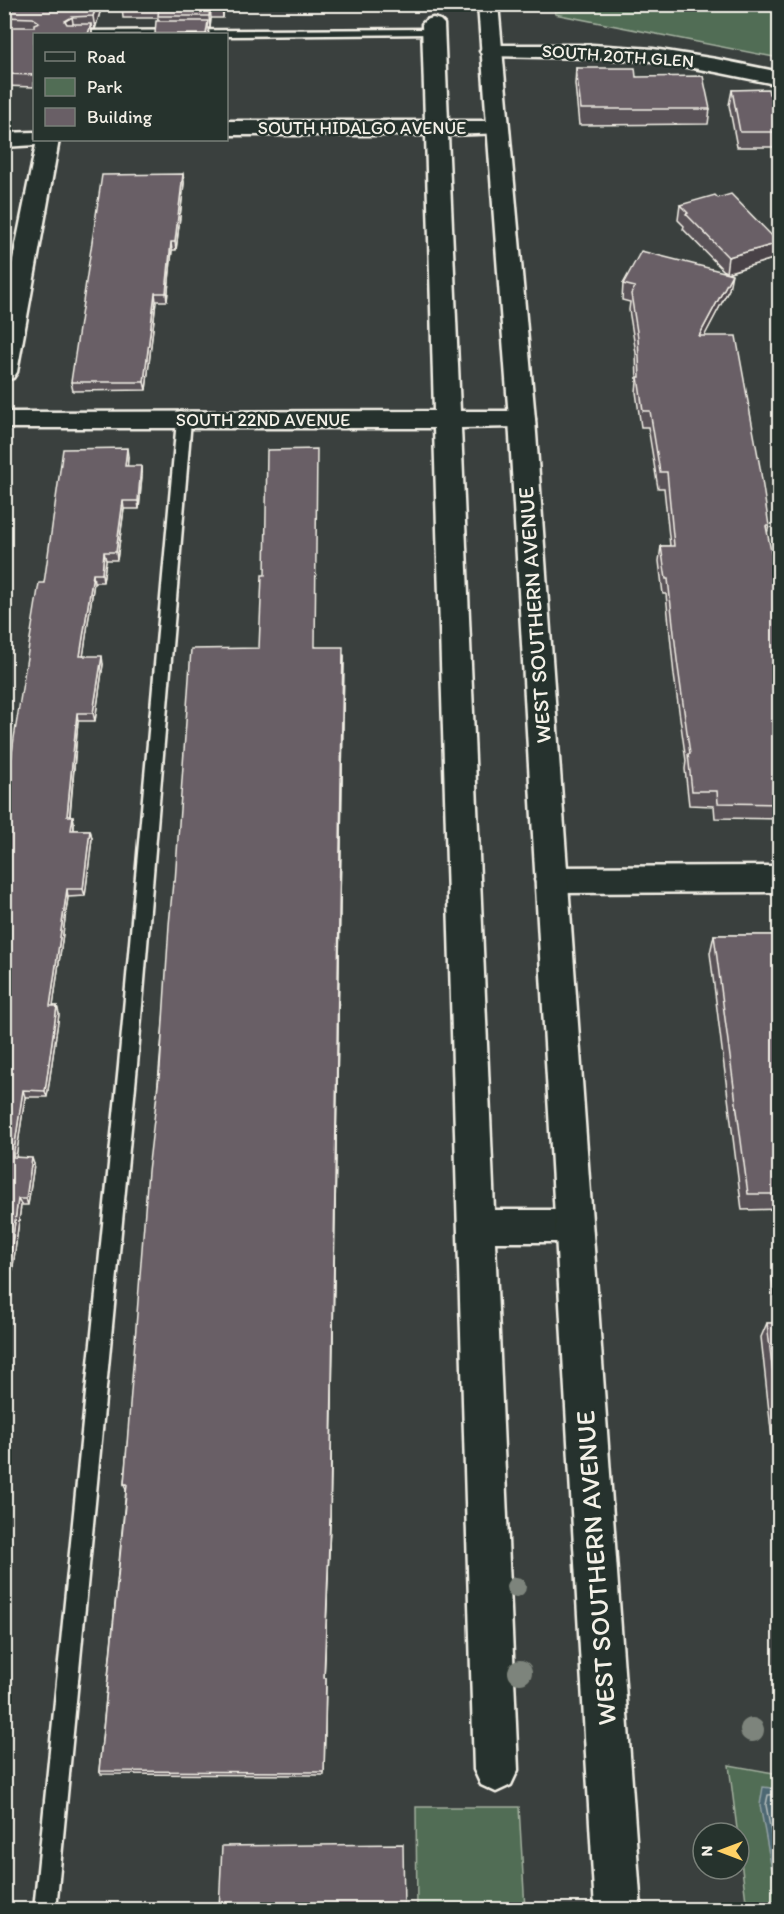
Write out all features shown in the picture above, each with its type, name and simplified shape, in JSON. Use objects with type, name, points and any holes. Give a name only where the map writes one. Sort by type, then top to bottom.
[{"type":"street","name":"WEST SOUTHERN AVENUE","points":[[488,4],[522,419],[618,1910]]},
{"type":"street","points":[[433,28],[496,1770]]},
{"type":"street","name":"SOUTH 20TH GLEN","points":[[491,51],[586,51],[650,55],[704,62],[780,79]]},
{"type":"street","name":"SOUTH HIDALGO AVENUE","points":[[228,129],[497,128]]},
{"type":"street","points":[[4,140],[33,139]]},
{"type":"street","points":[[4,372],[48,141]]},
{"type":"street","name":"SOUTH 22ND AVENUE","points":[[4,420],[522,419]]},
{"type":"street","points":[[551,880],[780,879]]},
{"type":"street","points":[[476,1226],[573,1226]]},
{"type":"lane","points":[[134,33],[433,28]]},
{"type":"lane","points":[[45,1910],[126,1077],[184,420]]},
{"type":"green space","points":[[554,5],[779,5],[779,58],[555,14]]},
{"type":"green space","points":[[729,1765],[779,1774],[779,1909],[747,1909],[744,1881],[751,1881],[751,1821],[736,1821]]},
{"type":"green space","points":[[416,1807],[519,1807],[525,1909],[417,1909]]},
{"type":"water","points":[[763,1787],[779,1789],[779,1909],[760,1805]]},
{"type":"building","points":[[4,4],[97,4],[93,16],[72,17],[65,21],[67,24],[91,24],[88,33],[33,33],[33,75],[4,74],[4,27],[34,27],[34,24],[39,22],[33,18],[4,17]]},
{"type":"building","points":[[122,4],[222,4],[222,6],[210,6],[209,16],[158,16],[159,6],[122,6]]},
{"type":"building","points":[[156,21],[208,21],[206,33],[155,33]]},
{"type":"building","points":[[576,68],[635,68],[636,77],[703,76],[710,109],[581,109]]},
{"type":"building","points":[[768,89],[769,94],[780,94],[780,132],[740,132],[732,90]]},
{"type":"building","points":[[183,174],[175,242],[171,242],[166,293],[155,293],[144,382],[71,382],[102,175]]},
{"type":"building","points":[[731,194],[779,243],[728,257],[680,205],[715,195],[718,198]]},
{"type":"building","points":[[641,251],[732,274],[699,336],[736,336],[760,467],[769,526],[766,526],[780,596],[780,804],[718,803],[717,791],[692,791],[688,754],[690,754],[668,579],[666,579],[661,546],[674,546],[667,472],[660,472],[650,411],[643,411],[638,377],[640,377],[638,338],[631,294],[635,287],[623,284]]},
{"type":"building","points":[[127,448],[125,466],[141,466],[138,501],[123,501],[116,552],[104,552],[102,574],[93,574],[80,656],[102,656],[93,713],[77,713],[67,816],[73,816],[71,830],[90,830],[83,889],[67,889],[50,1006],[57,1006],[45,1091],[23,1090],[13,1157],[32,1158],[26,1199],[18,1199],[4,1303],[4,865],[12,808],[5,808],[14,738],[39,583],[44,583],[63,449]]},
{"type":"building","points":[[317,449],[315,647],[343,647],[324,1772],[99,1771],[127,1484],[124,1484],[130,1405],[148,1171],[160,1068],[191,649],[259,648],[262,575],[265,575],[267,450]]},
{"type":"building","points":[[714,935],[780,935],[780,1194],[748,1194]]},
{"type":"building","points":[[767,1323],[780,1323],[780,1433]]},
{"type":"building","points":[[403,1844],[404,1910],[219,1910],[222,1846]]}]
